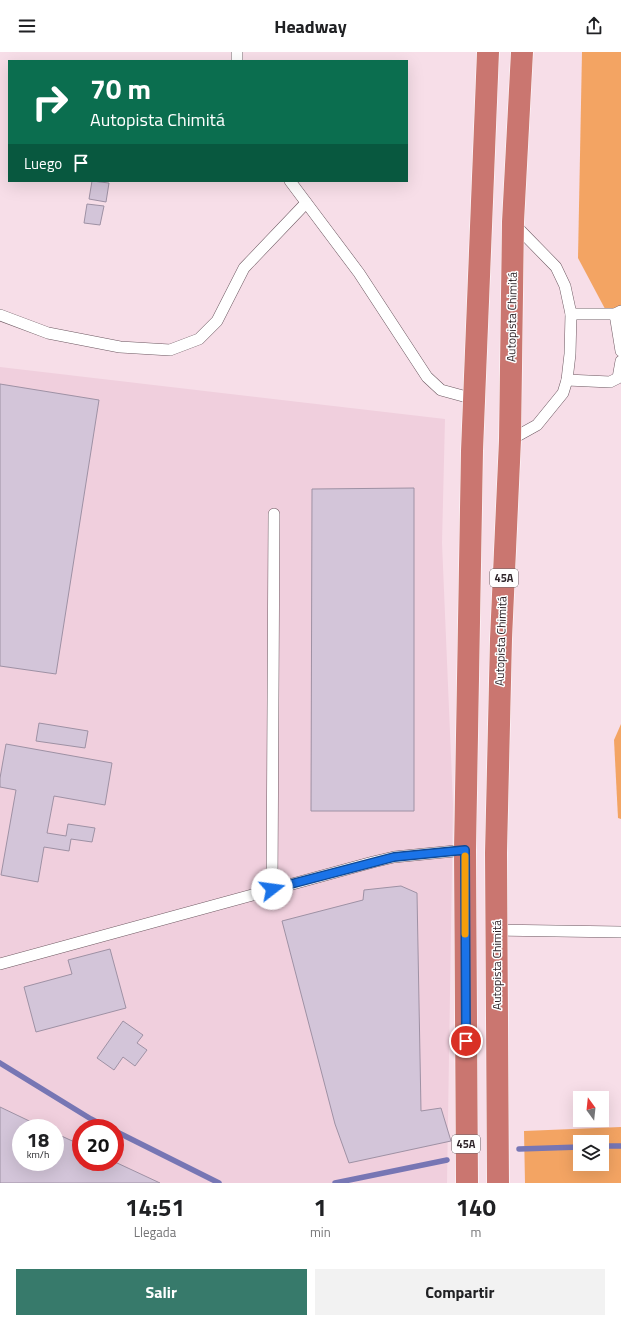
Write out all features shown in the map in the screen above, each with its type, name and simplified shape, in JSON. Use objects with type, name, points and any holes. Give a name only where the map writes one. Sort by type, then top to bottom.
[{"type":"highway","name":"45A","points":[[467,1183],[465,850],[474,399],[488,52]]},
{"type":"highway","name":"Autopista Chimitá","points":[[498,1183],[496,853],[501,639],[510,440],[513,222],[522,52]]},
{"type":"lane","points":[[291,182],[359,273],[427,377],[441,390],[474,399]]},
{"type":"lane","points":[[0,315],[55,334],[120,347],[170,350],[199,339],[217,321],[244,268],[306,203]]},
{"type":"lane","points":[[510,440],[537,425],[563,394],[567,380],[570,354],[571,314],[566,286],[556,267],[513,222]]},
{"type":"lane","points":[[571,314],[618,312],[621,351]]},
{"type":"lane","points":[[567,380],[610,382],[618,378],[621,362]]},
{"type":"lane","points":[[272,889],[274,514]]},
{"type":"lane","points":[[0,964],[394,857],[465,850]]},
{"type":"lane","points":[[497,930],[621,932]]},
{"type":"shaded area","points":[[582,52],[621,52],[621,339],[578,258]]},
{"type":"shaded area","points":[[0,367],[445,419],[442,543],[453,804],[447,1183],[0,1183]]},
{"type":"shaded area","points":[[621,724],[621,819],[618,818],[614,740]]},
{"type":"shaded area","points":[[621,1127],[621,1183],[525,1183],[524,1131]]},
{"type":"building","points":[[92,182],[109,183],[106,202],[89,199]]},
{"type":"building","points":[[87,204],[104,206],[100,225],[84,223]]},
{"type":"building","points":[[0,384],[99,400],[56,674],[0,666]]},
{"type":"building","points":[[414,488],[414,811],[311,811],[312,489]]},
{"type":"building","points":[[39,723],[88,731],[85,748],[36,741]]},
{"type":"building","points":[[6,744],[112,763],[105,805],[54,796],[47,833],[66,836],[68,824],[95,828],[92,842],[71,839],[69,851],[44,847],[38,882],[1,875],[16,790],[0,787],[0,778]]},
{"type":"building","points":[[401,886],[417,893],[421,1111],[441,1108],[451,1141],[349,1163],[335,1124],[282,921],[363,900],[364,890]]},
{"type":"building","points":[[110,949],[126,1008],[36,1032],[24,987],[72,974],[68,960]]},
{"type":"building","points":[[123,1021],[143,1035],[137,1043],[147,1050],[135,1066],[123,1057],[114,1070],[97,1058]]},
{"type":"building","points":[[0,1107],[25,1119],[12,1119],[12,1171],[64,1171],[64,1137],[72,1141],[72,1171],[124,1171],[124,1166],[160,1183],[0,1183]]},
{"type":"waterway","points":[[0,1063],[91,1119]]},
{"type":"waterway","points":[[124,1136],[219,1183]]},
{"type":"waterway","points":[[609,1146],[621,1146]]},
{"type":"waterway","points":[[519,1149],[573,1147]]},
{"type":"waterway","points":[[335,1183],[447,1160]]},
{"type":"slow traffic","points":[[465,856],[465,934]]},
{"type":"route","points":[[272,889],[394,857],[465,850],[466,1041]]}]
